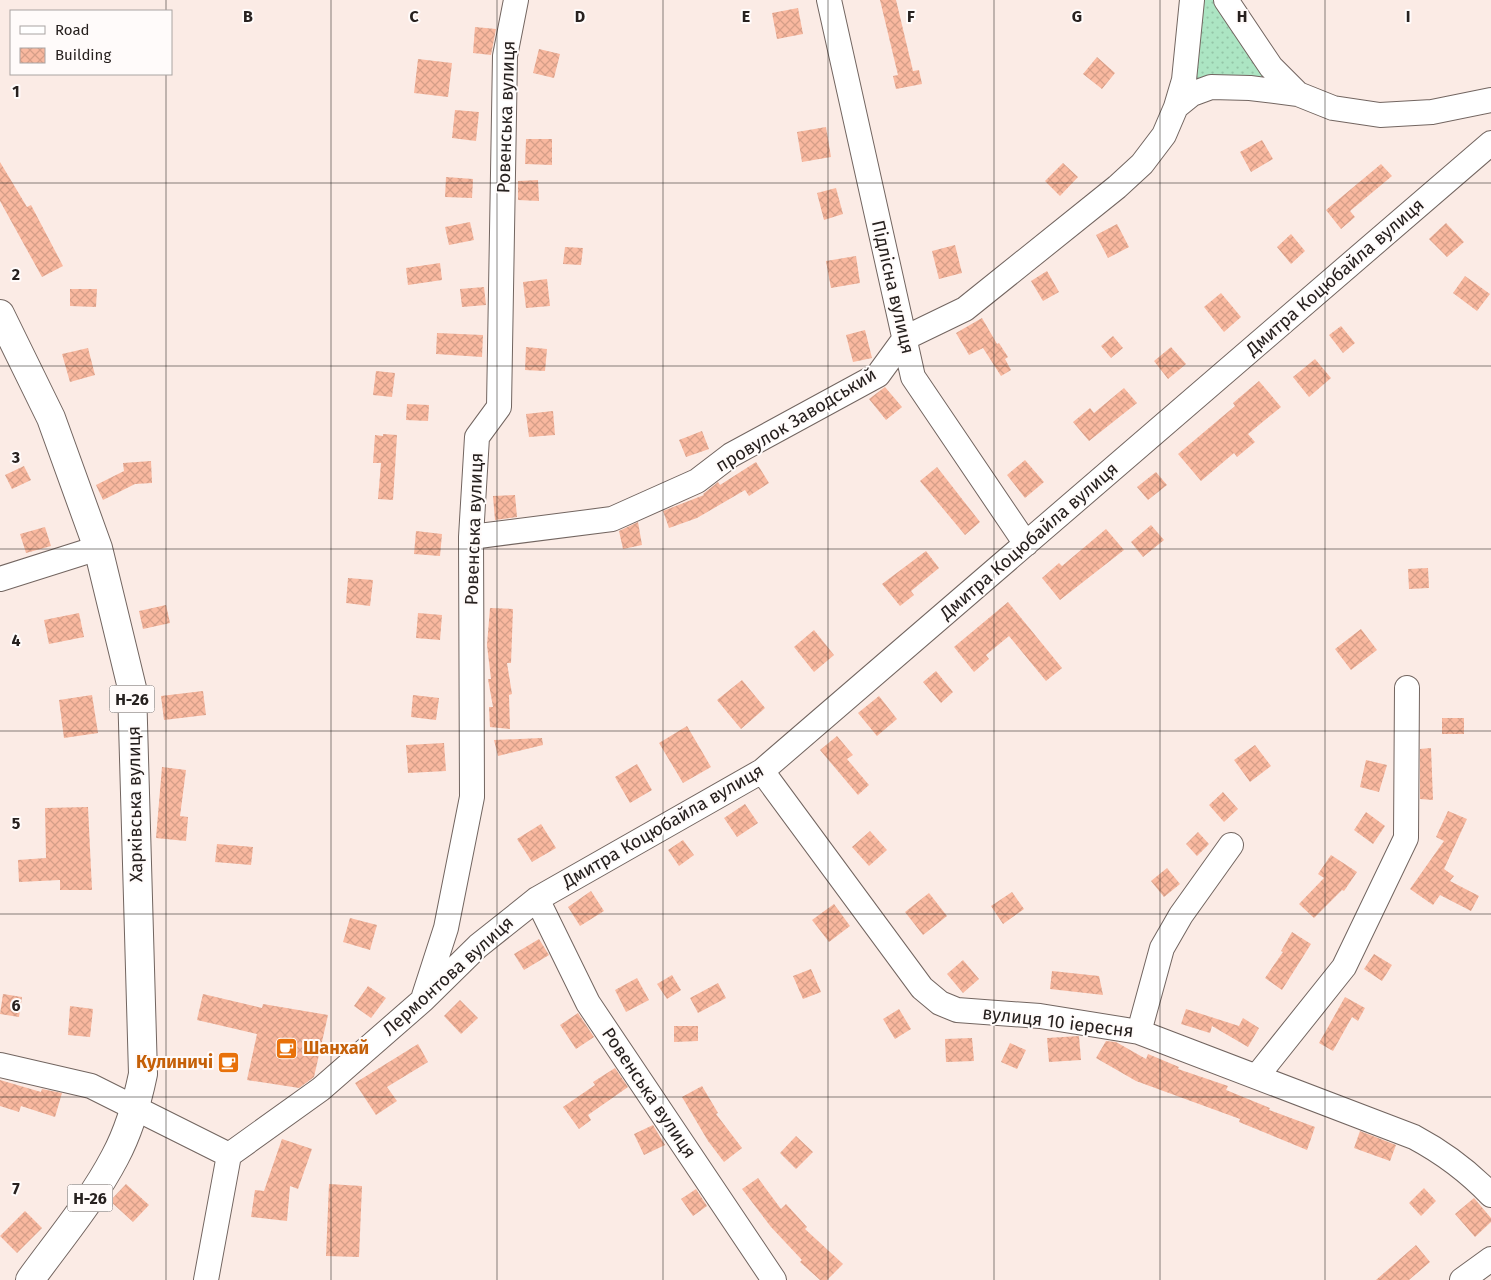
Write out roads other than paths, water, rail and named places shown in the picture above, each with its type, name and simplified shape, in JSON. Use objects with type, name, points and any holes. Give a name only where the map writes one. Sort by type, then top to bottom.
[{"type":"main road","name":"Харківська вулиця","points":[[0,314],[51,418],[98,548],[132,688],[143,1074],[136,1107]]},
{"type":"main road","name":"Н-26","points":[[30,1280],[86,1203],[115,1157],[136,1107]]},
{"type":"street","name":"Ровенська вулиця","points":[[423,1000],[446,928],[472,797],[471,537],[477,437],[499,408],[505,56],[516,0]]},
{"type":"street","name":"Підлісна вулиця","points":[[830,0],[914,376],[1026,544]]},
{"type":"street","name":"провулок Заводський","points":[[471,537],[612,519],[697,481],[731,455],[878,375],[905,338],[965,310],[1117,187],[1142,164],[1164,135],[1176,107],[1184,80],[1192,0]]},
{"type":"street","points":[[1226,0],[1271,67],[1298,94]]},
{"type":"street","points":[[1176,107],[1192,94],[1211,87],[1250,88],[1298,94],[1333,108],[1380,115],[1432,112],[1491,100]]},
{"type":"street","name":"Дмитра Коцюбайла вулиця","points":[[537,899],[762,771],[1491,143]]},
{"type":"street","points":[[0,579],[98,548]]},
{"type":"street","points":[[1257,1076],[1344,967],[1406,838],[1407,688]]},
{"type":"street","name":"вулиця 10 іересня","points":[[762,771],[922,988],[940,1003],[958,1010],[1040,1016],[1139,1032],[1414,1137],[1444,1152],[1470,1173],[1491,1195]]},
{"type":"street","points":[[1139,1032],[1162,948],[1180,914],[1231,845]]},
{"type":"street","name":"Ровенська вулиця","points":[[537,899],[588,1002],[774,1280]]},
{"type":"street","name":"Лермонтова вулиця","points":[[229,1155],[321,1089],[423,1000],[478,946],[537,899]]},
{"type":"street","points":[[0,1065],[91,1086],[229,1155],[206,1280]]},
{"type":"street","points":[[1462,1280],[1491,1259]]},
{"type":"place","name":"Шанхай","points":[[287,1048]]},
{"type":"place","name":"Кулиничі","points":[[229,1062]]}]
